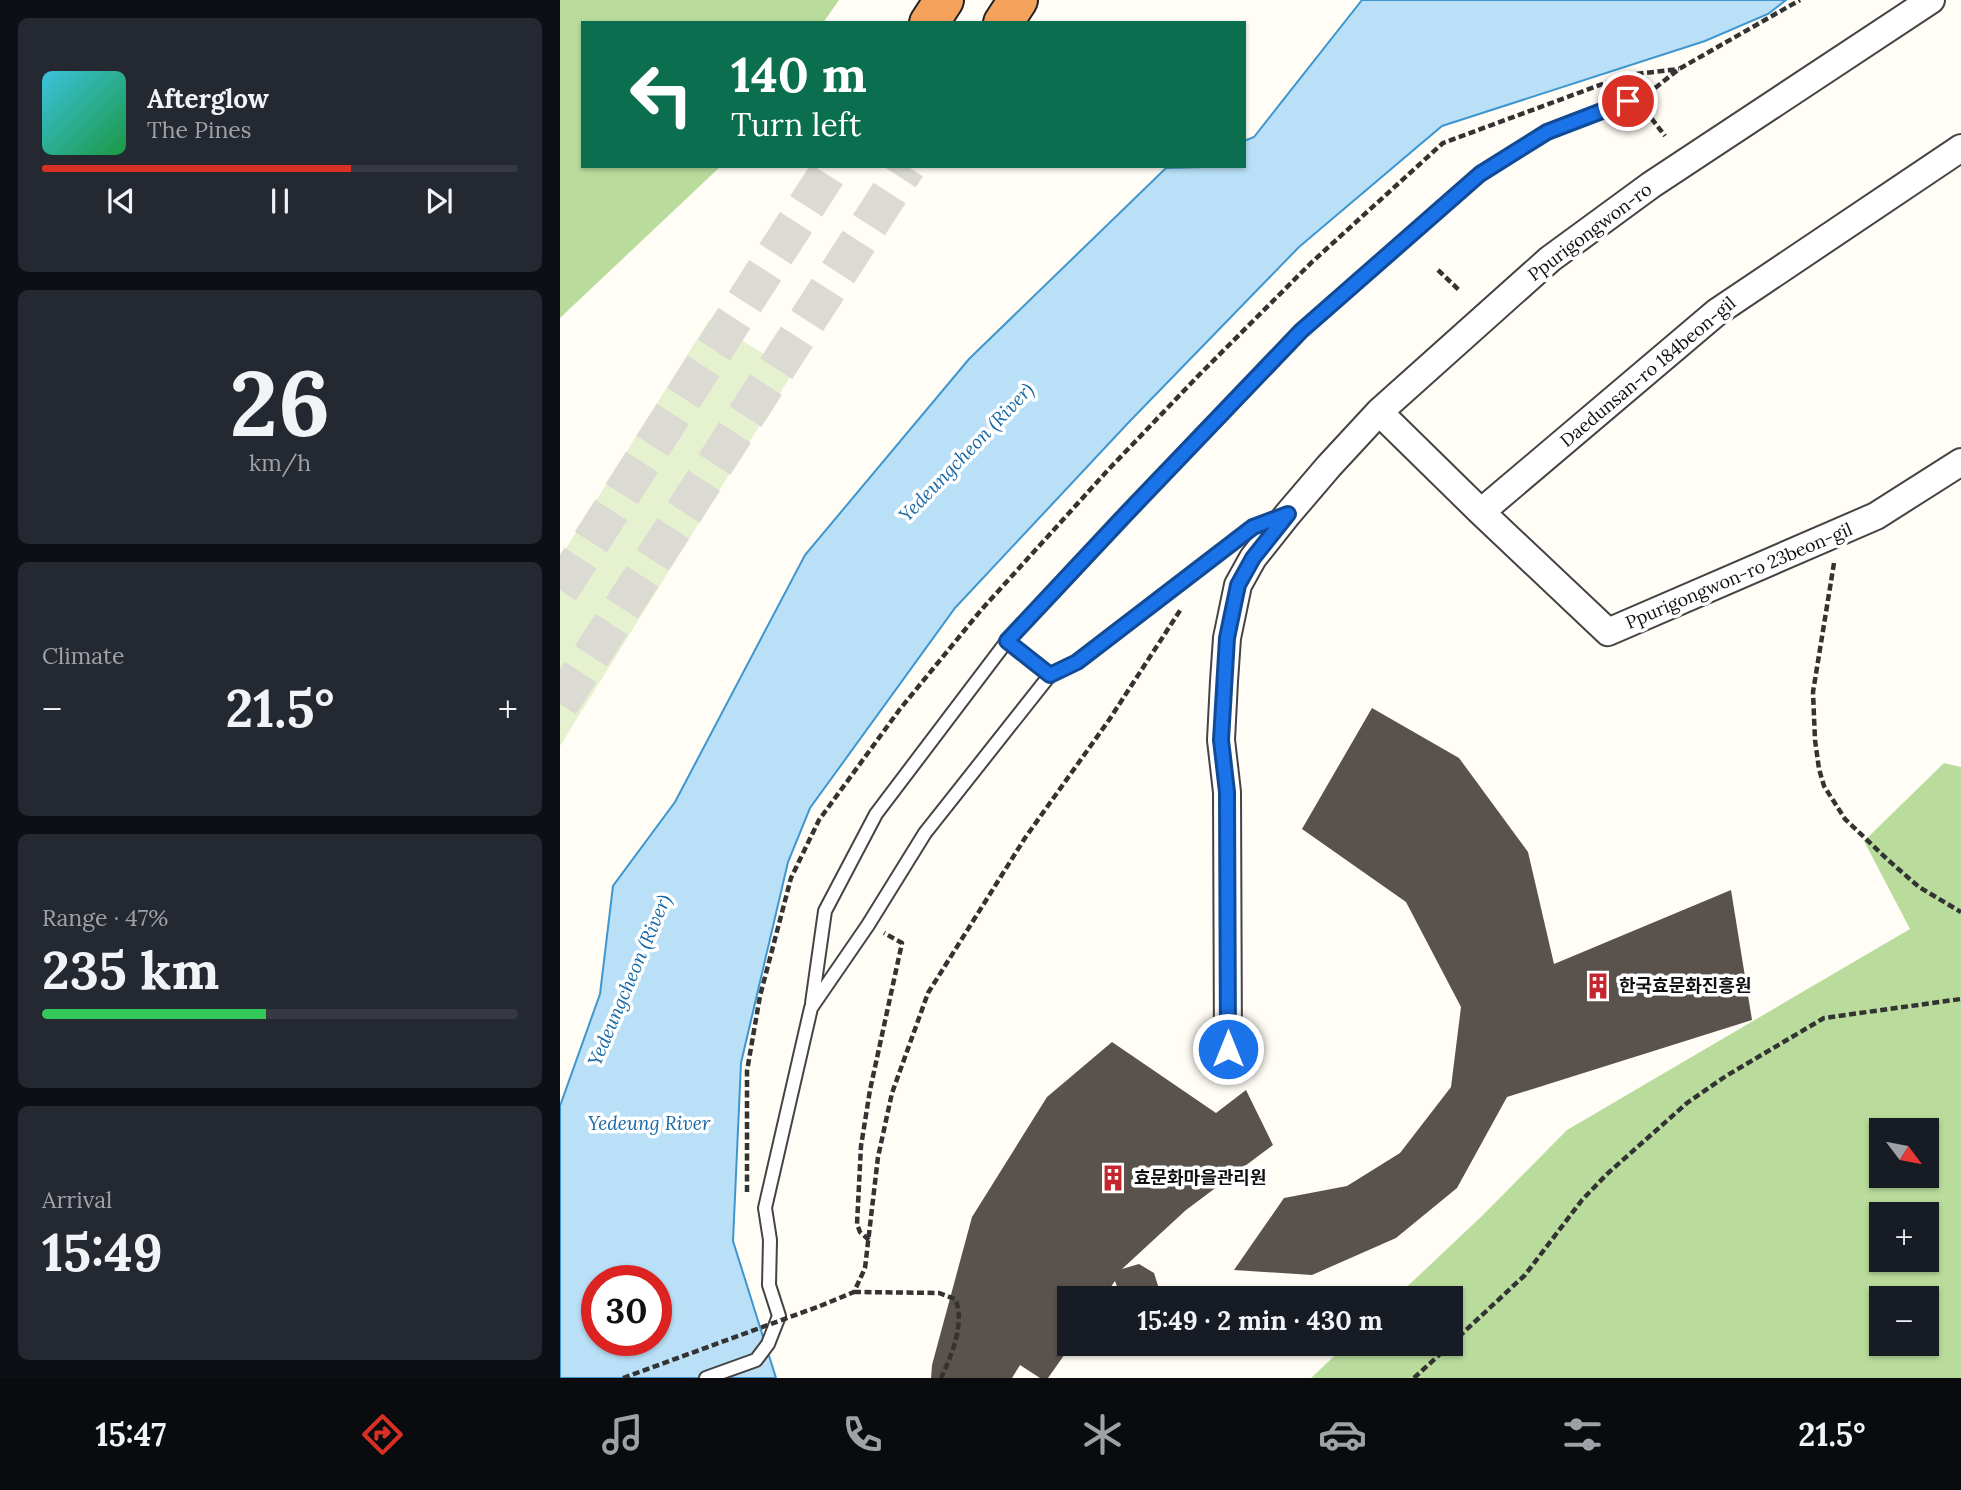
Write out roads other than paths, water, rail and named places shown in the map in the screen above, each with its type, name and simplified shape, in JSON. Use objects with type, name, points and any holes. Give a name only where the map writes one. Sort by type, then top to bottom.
[{"type":"highway","points":[[930,21],[944,0]]},
{"type":"highway","points":[[1004,21],[1018,0]]},
{"type":"street","name":"Ppurigongwon-ro","points":[[1228,1049],[1227,792],[1221,740],[1227,638],[1238,585],[1253,558],[1329,466],[1380,412],[1550,259],[1651,186],[1931,0]]},
{"type":"street","name":"Daedunsan-ro 184beon-gil","points":[[1481,512],[1717,312],[1961,148]]},
{"type":"street","name":"Ppurigongwon-ro 23beon-gil","points":[[1380,412],[1608,632],[1877,516],[1961,462]]},
{"type":"lane","points":[[706,1378],[756,1360],[768,1344],[779,1316],[769,1285],[770,1240],[765,1208],[811,1008],[825,911],[876,814],[1007,641],[1301,331],[1480,174],[1547,132],[1628,101]]},
{"type":"lane","points":[[811,1008],[868,925],[925,833],[1050,675],[1077,662],[1253,527],[1288,514]]},
{"type":"lane","points":[[1007,641],[1050,675]]},
{"type":"water","name":"Yedeung River","points":[[1362,0],[1786,0],[1768,14],[1705,41],[1442,126],[1299,247],[1129,422],[955,608],[810,808],[788,862],[741,1063],[733,1241],[776,1378],[560,1378],[560,1106],[600,994],[613,886],[675,802],[805,555],[969,359],[1166,168],[1246,168],[1246,140],[1254,137]]},
{"type":"tunnel","points":[[560,590],[831,168]]},
{"type":"tunnel","points":[[560,704],[906,168]]},
{"type":"place","name":"한국효문화진흥원","points":[[1598,986]]},
{"type":"place","name":"효문화마을관리원","points":[[1113,1178]]},
{"type":"water label","name":"Yedeungcheon (River)","points":[[966,452]]},
{"type":"water label","name":"Yedeungcheon (River)","points":[[629,980]]}]
